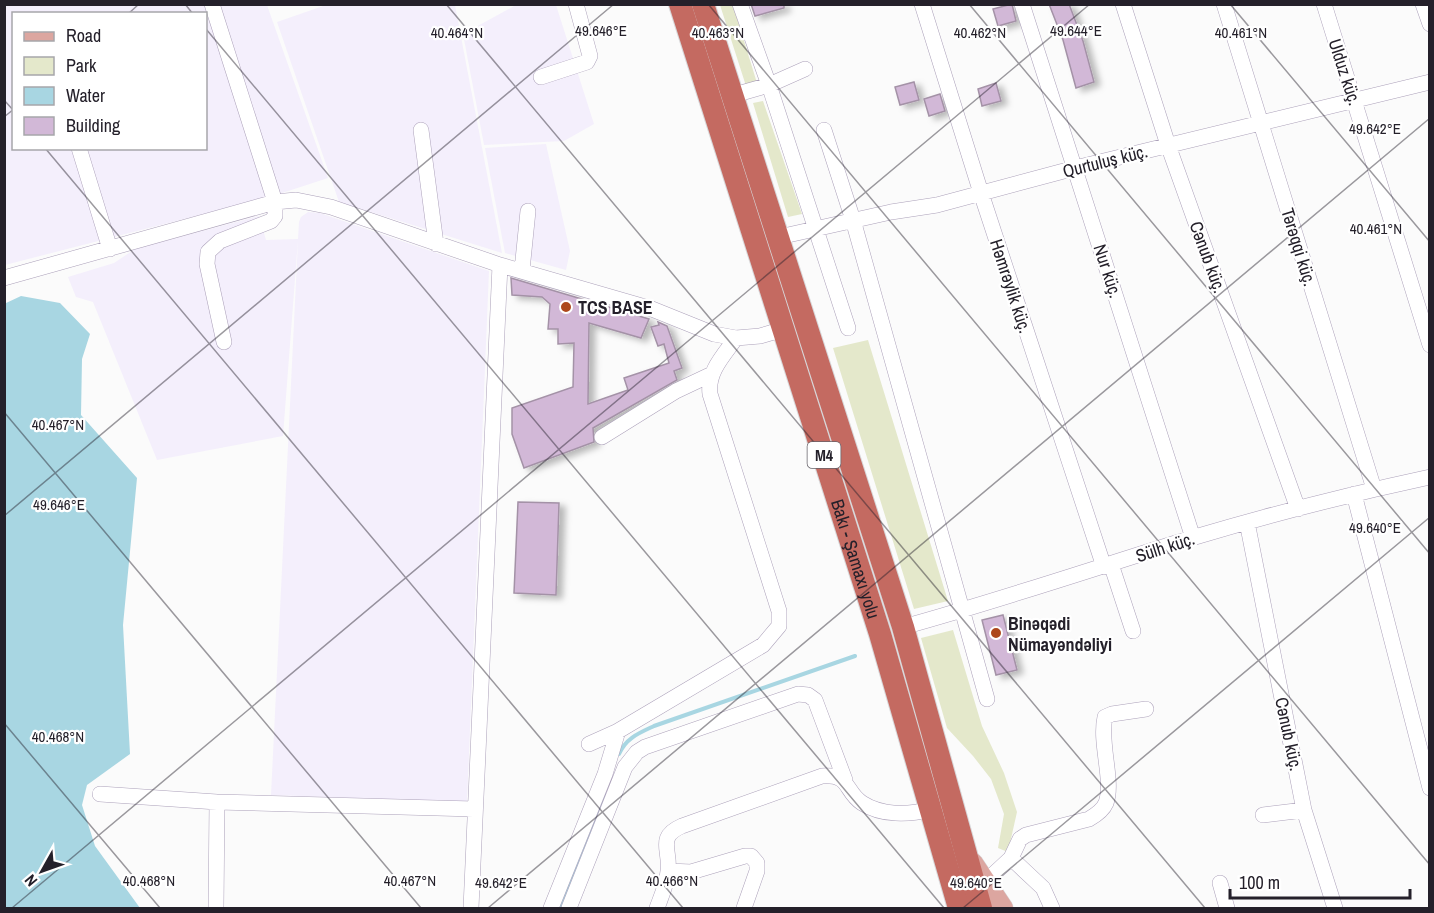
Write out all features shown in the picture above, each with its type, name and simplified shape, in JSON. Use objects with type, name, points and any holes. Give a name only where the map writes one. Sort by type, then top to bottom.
[{"type":"highway","name":"Bakı - Şamaxı yolu","points":[[680,4],[880,634],[931,809],[981,909]]},
{"type":"highway","name":"Bakı - Şamaxı yolu","points":[[704,4],[903,627],[955,853],[959,909]]},
{"type":"highway","points":[[952,909],[955,853]]},
{"type":"main road","points":[[955,853],[984,883],[1002,909]]},
{"type":"street","points":[[212,4],[275,202],[275,216],[271,221],[220,241],[208,252],[207,264],[224,342]]},
{"type":"street","points":[[542,77],[587,62],[590,56],[576,4]]},
{"type":"street","points":[[740,4],[769,85],[848,328]]},
{"type":"street","name":"Həmrəylik küç.","points":[[922,4],[981,193],[1107,566],[1134,631]]},
{"type":"street","name":"Nur küç.","points":[[1022,4],[1193,538]]},
{"type":"street","name":"Cənub küç.","points":[[1123,4],[1168,145],[1298,509]]},
{"type":"street","name":"Tərəqqi küç.","points":[[1224,4],[1374,489]]},
{"type":"street","name":"Ulduz küç.","points":[[1324,4],[1430,345]]},
{"type":"street","points":[[1423,4],[1430,24]]},
{"type":"street","points":[[734,95],[769,85],[805,69]]},
{"type":"street","name":"Qurtuluş küç.","points":[[779,237],[814,227],[937,205],[1075,168],[1430,82]]},
{"type":"street","points":[[421,130],[436,244]]},
{"type":"street","points":[[824,130],[853,220],[987,699]]},
{"type":"street","points":[[80,150],[110,249]]},
{"type":"street","points":[[4,278],[275,202],[304,201],[332,207],[500,265],[652,309],[714,334],[736,338],[760,336],[784,329]]},
{"type":"street","points":[[522,270],[528,211]]},
{"type":"street","points":[[471,909],[500,265]]},
{"type":"street","points":[[589,744],[618,731],[763,645],[779,626],[779,611],[710,393],[709,384],[712,374],[736,338]]},
{"type":"street","points":[[602,437],[676,391],[712,374]]},
{"type":"street","name":"Sülh küç.","points":[[903,627],[962,611],[1246,522],[1430,477]]},
{"type":"street","points":[[1354,494],[1430,788]]},
{"type":"street","name":"Cənub küç.","points":[[1246,522],[1304,810],[1335,909]]},
{"type":"street","points":[[568,909],[630,759],[645,747],[798,694],[808,695],[815,700],[845,780],[853,795],[862,803],[874,808],[911,814],[931,809]]},
{"type":"street","points":[[984,883],[1011,858],[1020,839],[1026,835],[1089,819],[1097,814],[1106,804],[1108,789],[1103,727],[1105,717],[1146,709]]},
{"type":"street","points":[[551,909],[610,762],[618,731]]},
{"type":"street","points":[[610,762],[625,767]]},
{"type":"street","points":[[657,909],[669,871],[666,844],[671,831],[822,776],[830,775],[845,780]]},
{"type":"street","points":[[100,794],[217,802],[474,809]]},
{"type":"street","points":[[216,909],[217,802]]},
{"type":"street","points":[[1263,815],[1304,810]]},
{"type":"street","points":[[669,871],[691,872],[751,856],[758,863],[757,871],[744,909]]},
{"type":"street","points":[[1011,858],[1043,888],[1048,895],[1052,909]]},
{"type":"street","points":[[1220,883],[1227,909]]},
{"type":"shaded area","points":[[4,5],[267,5],[328,178],[273,196],[5,265]]},
{"type":"shaded area","points":[[326,5],[455,5],[502,253],[339,202],[277,22]]},
{"type":"shaded area","points":[[516,5],[556,5],[594,124],[564,141],[484,145],[463,34]]},
{"type":"shaded area","points":[[546,144],[570,251],[566,270],[505,253],[485,148]]},
{"type":"shaded area","points":[[308,212],[320,213],[489,271],[467,802],[271,795],[298,240],[283,436],[157,460],[93,302],[76,297],[68,277],[114,263],[135,249],[259,216],[266,240],[298,239],[299,222],[301,217]]},
{"type":"green space","points":[[720,5],[733,5],[757,83],[746,86]]},
{"type":"green space","points":[[763,101],[802,214],[788,217],[753,103]]},
{"type":"green space","points":[[868,340],[948,601],[914,609],[833,348]]},
{"type":"green space","points":[[953,630],[982,726],[1004,773],[1017,812],[1008,852],[998,848],[1004,814],[991,779],[947,728],[921,638]]},
{"type":"water","points":[[21,296],[60,303],[90,334],[82,359],[81,415],[137,478],[123,625],[130,754],[87,785],[82,805],[95,846],[140,908],[5,908],[4,304]]},
{"type":"building","points":[[751,4],[784,4],[784,8],[755,16]]},
{"type":"building","points":[[1012,4],[1016,21],[998,26],[993,9]]},
{"type":"building","points":[[1049,4],[1069,4],[1083,41],[1094,82],[1076,88],[1063,40]]},
{"type":"building","points":[[914,82],[919,100],[900,105],[895,87]]},
{"type":"building","points":[[996,83],[1001,101],[982,106],[978,89]]},
{"type":"building","points":[[940,94],[945,111],[929,116],[924,99]]},
{"type":"building","points":[[511,278],[649,319],[641,338],[589,323],[588,404],[628,390],[624,378],[669,363],[664,344],[658,346],[651,327],[659,325],[658,322],[667,326],[682,368],[674,371],[677,380],[593,428],[594,442],[524,468],[512,434],[512,408],[573,387],[574,343],[558,344],[558,329],[548,329],[550,304],[542,297],[512,295]]},
{"type":"building","points":[[518,502],[559,503],[556,595],[514,593]]},
{"type":"building","points":[[1003,615],[1017,670],[996,675],[982,620]]},
{"type":"waterway","points":[[619,754],[629,740],[654,726],[855,656]]},
{"type":"waterway","points":[[561,908],[605,795]]},
{"type":"place","name":"TCS BASE","points":[[566,307]]},
{"type":"place","name":"Binəqədi Nümayəndəliyi","points":[[996,633]]}]
